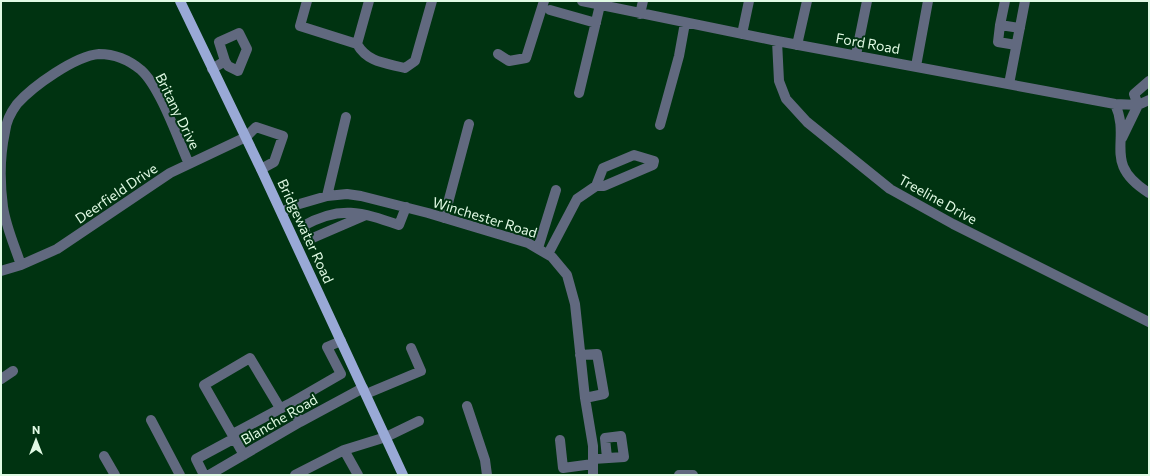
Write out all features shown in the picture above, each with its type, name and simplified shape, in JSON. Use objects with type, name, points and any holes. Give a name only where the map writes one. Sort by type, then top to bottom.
[{"type":"main road","name":"Bridgewater Road","points":[[184,4],[212,69],[282,212],[403,475]]},
{"type":"street","points":[[307,1],[300,26],[357,44],[363,54],[371,59],[405,68],[415,61],[432,1]]},
{"type":"street","points":[[357,44],[369,1]]},
{"type":"street","points":[[498,54],[509,61],[526,58],[544,1]]},
{"type":"street","name":"Ford Road","points":[[582,1],[605,4],[640,14],[776,41],[1115,104],[1138,105],[1149,100]]},
{"type":"street","points":[[640,14],[643,1]]},
{"type":"street","points":[[742,34],[749,1]]},
{"type":"street","points":[[797,45],[806,1]]},
{"type":"street","points":[[856,55],[868,1]]},
{"type":"street","points":[[916,66],[928,1]]},
{"type":"street","points":[[1004,1],[998,42],[1016,45]]},
{"type":"street","points":[[1009,84],[1025,1]]},
{"type":"street","points":[[579,92],[596,23],[605,4]]},
{"type":"street","points":[[550,10],[596,23]]},
{"type":"street","points":[[660,124],[679,56],[685,23]]},
{"type":"street","points":[[1000,25],[1020,28]]},
{"type":"street","name":"Treeline Drive","points":[[776,41],[779,81],[786,99],[807,122],[890,189],[953,224],[1149,322]]},
{"type":"street","name":"Britany Drive","points":[[21,265],[3,208],[2,156],[4,132],[8,120],[17,104],[64,68],[87,56],[106,54],[124,59],[140,70],[152,84],[188,164]]},
{"type":"street","points":[[212,69],[225,61]]},
{"type":"street","points":[[1119,143],[1138,105],[1134,94],[1149,81]]},
{"type":"street","points":[[1115,104],[1120,118],[1119,143],[1124,169],[1131,179],[1149,193]]},
{"type":"street","points":[[326,196],[346,117]]},
{"type":"street","points":[[444,218],[469,124]]},
{"type":"street","name":"Deerfield Drive","points":[[1,271],[21,265],[57,249],[170,174],[246,137],[256,127],[283,136],[274,162],[261,169]]},
{"type":"street","points":[[548,254],[576,199],[596,186],[604,186],[653,165],[654,161],[634,155],[603,168],[596,186]]},
{"type":"street","points":[[538,248],[556,190]]},
{"type":"street","name":"Winchester Road","points":[[282,212],[303,203],[326,196],[347,194],[361,196],[444,218],[528,243],[548,254],[562,267],[570,284],[575,304],[593,462],[593,475]]},
{"type":"street","points":[[366,215],[308,240],[303,226],[319,217],[346,212],[366,215],[399,225],[406,208]]},
{"type":"street","points":[[204,475],[196,459],[341,374],[327,347],[341,341]]},
{"type":"street","name":"Blanche Road","points":[[209,475],[300,422],[365,391],[421,371],[411,348]]},
{"type":"street","points":[[580,355],[597,354],[604,394],[585,398]]},
{"type":"street","points":[[244,455],[204,385],[250,358],[285,406],[300,422]]},
{"type":"street","points":[[1,379],[13,372]]},
{"type":"street","points":[[467,406],[485,460],[487,475]]},
{"type":"street","points":[[151,420],[180,475]]},
{"type":"street","points":[[295,475],[344,450],[386,437],[419,421]]},
{"type":"street","points":[[560,440],[563,471],[607,458]]},
{"type":"street","points":[[344,450],[358,475]]},
{"type":"street","points":[[104,456],[115,475]]},
{"type":"street","points":[[679,475],[693,474]]}]
